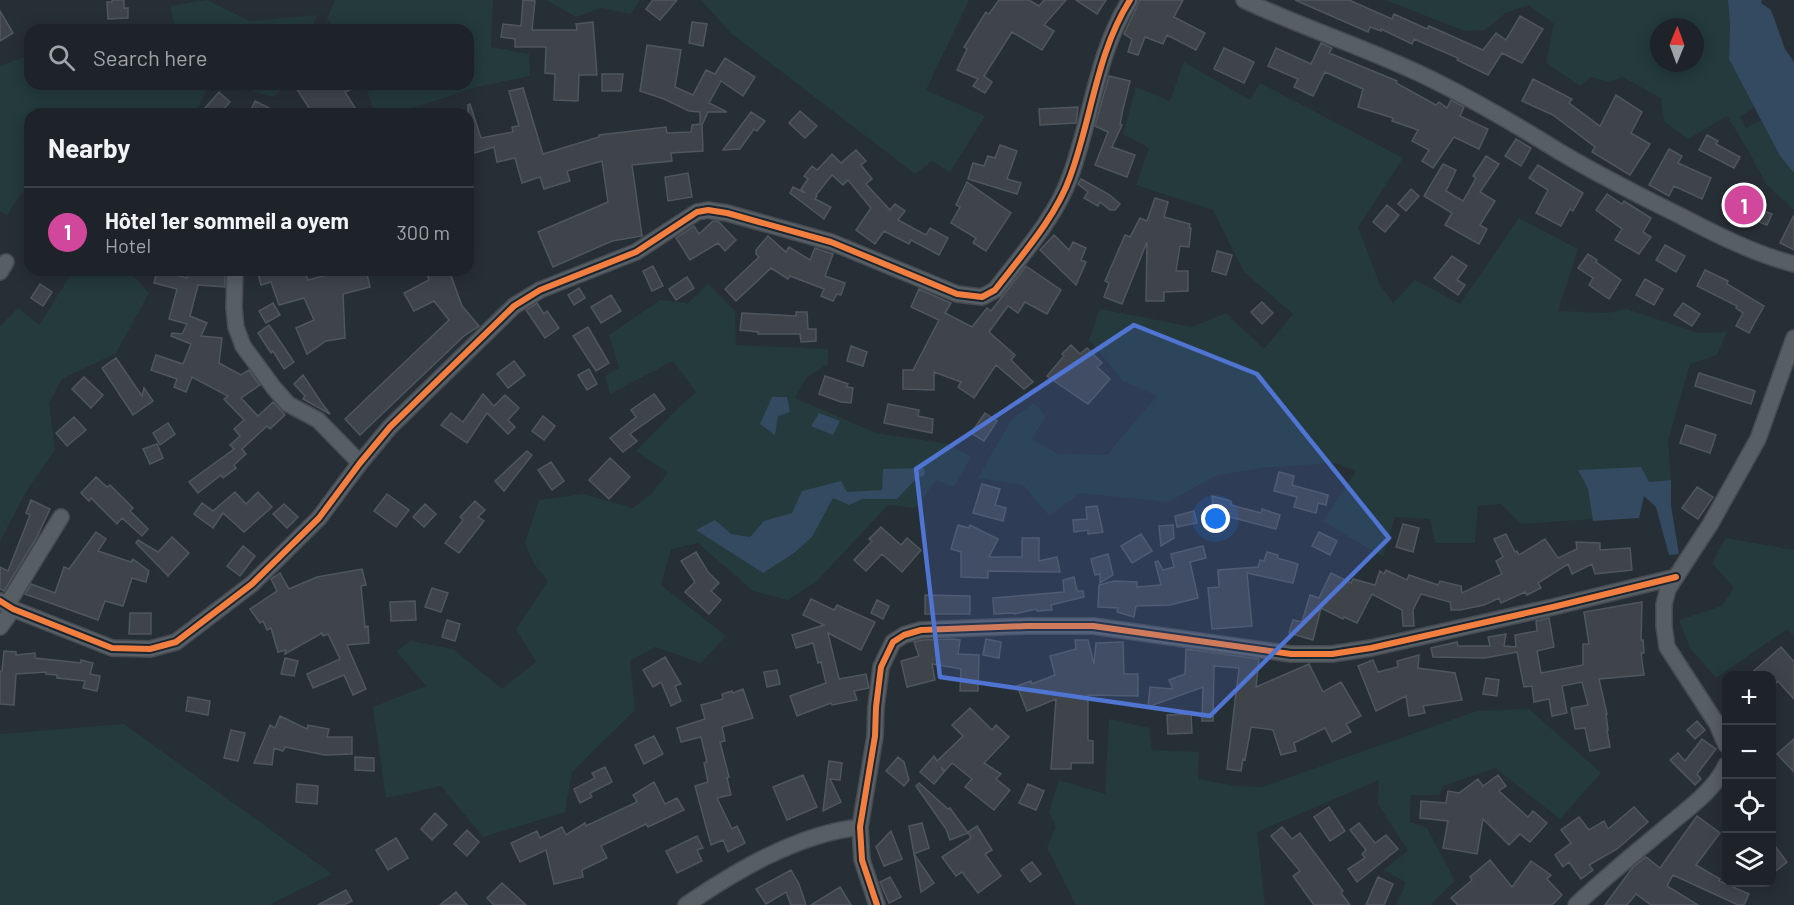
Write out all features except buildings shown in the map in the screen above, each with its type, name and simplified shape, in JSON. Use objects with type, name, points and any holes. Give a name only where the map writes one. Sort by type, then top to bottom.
[{"type":"street","points":[[7,605],[112,648],[150,649],[176,642],[260,576],[319,518],[390,427],[514,306],[540,290],[636,252],[697,212],[708,210],[727,213],[831,242],[957,294],[982,297],[995,290],[1061,198],[1078,152],[1103,60],[1114,30],[1130,0]]},
{"type":"street","points":[[1244,0],[1437,81],[1520,126],[1634,193],[1716,234],[1781,261],[1794,264]]},
{"type":"street","points":[[236,276],[234,308],[236,327],[243,346],[273,388],[288,404],[318,420],[360,463]]},
{"type":"street","points":[[1722,736],[1717,724],[1667,647],[1664,604],[1668,589],[1711,523],[1758,439],[1794,338]]},
{"type":"street","points":[[0,627],[7,605],[61,517]]},
{"type":"street","points":[[877,905],[862,860],[861,826],[875,736],[881,667],[893,642],[904,635],[921,630],[1093,626],[1291,654],[1332,654],[1371,648],[1676,577]]},
{"type":"street","points":[[1576,905],[1703,795],[1722,774]]},
{"type":"street","points":[[686,905],[715,885],[792,846],[824,833],[861,826]]},
{"type":"highlighted area","points":[[1134,325],[1257,374],[1389,538],[1210,716],[940,677],[916,469]]},
{"type":"green space","points":[[207,0],[250,21],[317,15],[314,24],[174,24],[170,6]]},
{"type":"green space","points":[[335,0],[493,0],[491,47],[529,54],[530,76],[474,88],[474,24],[332,24],[327,18]]},
{"type":"green space","points":[[546,0],[640,0],[631,14],[601,8],[576,17]]},
{"type":"green space","points":[[701,0],[969,0],[926,90],[985,116],[950,172],[932,161],[915,174],[731,33]]},
{"type":"green space","points":[[1385,0],[1728,0],[1729,59],[1754,107],[1740,117],[1746,128],[1761,120],[1780,156],[1794,173],[1794,210],[1766,184],[1727,116],[1688,139],[1664,121],[1661,98],[1622,77],[1609,82],[1591,77],[1580,86],[1546,63],[1554,24],[1528,5],[1506,13],[1485,30],[1465,31]]},
{"type":"green space","points":[[24,57],[24,90],[206,90],[198,108],[24,108],[24,190],[7,215],[0,211],[0,66]]},
{"type":"green space","points":[[1184,62],[1250,100],[1260,83],[1403,158],[1358,227],[1380,285],[1393,303],[1415,280],[1460,304],[1519,218],[1578,249],[1558,311],[1606,313],[1627,309],[1698,333],[1727,332],[1717,355],[1690,364],[1668,441],[1671,480],[1649,482],[1579,471],[1588,489],[1593,519],[1521,524],[1501,504],[1478,506],[1475,543],[1435,543],[1430,519],[1395,517],[1383,557],[1323,521],[1356,471],[1335,463],[1269,467],[1217,475],[1168,502],[1081,493],[1049,516],[1023,485],[978,478],[1011,420],[1034,403],[1046,416],[1032,439],[1058,454],[1107,455],[1157,396],[1123,381],[1089,340],[1100,309],[1192,327],[1226,313],[1264,349],[1293,314],[1244,272],[1213,210],[1136,185],[1149,148],[1123,134],[1136,87],[1170,101]]},
{"type":"green space","points":[[245,90],[281,90],[273,97]]},
{"type":"green space","points":[[367,90],[468,90],[412,108],[373,108]]},
{"type":"green space","points":[[70,276],[134,276],[149,293],[116,353],[62,379],[49,403],[55,450],[27,490],[0,541],[0,326],[18,308],[39,325]]},
{"type":"green space","points":[[708,284],[735,311],[736,345],[828,349],[828,364],[806,378],[795,398],[876,433],[948,444],[971,457],[954,487],[936,480],[916,508],[888,505],[817,581],[788,600],[753,591],[698,543],[671,549],[661,585],[726,636],[701,663],[655,647],[630,661],[635,710],[572,772],[565,812],[483,837],[441,786],[386,798],[373,707],[426,686],[396,651],[411,641],[453,649],[502,689],[536,662],[516,629],[548,581],[534,564],[525,543],[539,500],[583,494],[633,508],[652,493],[668,473],[636,451],[696,392],[673,361],[610,394],[605,376],[619,368],[609,335],[660,300],[688,303]]},
{"type":"green space","points":[[1726,538],[1794,550],[1794,636],[1787,629],[1726,671],[1722,671],[1722,674],[1716,678],[1690,648],[1679,620],[1722,606],[1734,588],[1712,563]]},
{"type":"green space","points":[[1529,709],[1601,773],[1560,819],[1495,768],[1443,786],[1439,795],[1411,795],[1410,822],[1427,828],[1455,881],[1430,905],[1396,905],[1406,882],[1383,870],[1408,851],[1378,804],[1379,780],[1257,832],[1265,905],[1076,905],[1047,847],[1056,827],[1049,812],[1059,780],[1105,794],[1109,719],[1149,728],[1152,750],[1199,752],[1198,779],[1235,786],[1262,787],[1477,711]]},
{"type":"green space","points":[[124,724],[332,874],[269,905],[0,905],[0,734]]},
{"type":"water","points":[[1728,0],[1762,0],[1761,3],[1771,10],[1785,49],[1794,62],[1794,173],[1780,156],[1729,59]]},
{"type":"water","points":[[772,397],[787,397],[790,412],[778,416],[775,435],[760,424]]},
{"type":"water","points":[[819,413],[840,421],[833,435],[811,426]]},
{"type":"water","points":[[1641,467],[1649,482],[1671,480],[1671,506],[1679,554],[1669,555],[1656,507],[1644,496],[1639,518],[1593,521],[1588,489],[1578,470]]},
{"type":"water","points":[[924,468],[925,475],[917,478],[897,499],[862,499],[849,505],[833,498],[812,537],[794,553],[763,573],[696,530],[715,520],[731,534],[750,537],[764,521],[792,513],[802,491],[841,481],[847,492],[882,490],[883,469]]},
{"type":"cycle path","points":[[0,601],[13,609],[112,648],[150,649],[176,642],[252,584],[319,518],[390,427],[514,306],[540,290],[636,252],[697,212],[708,210],[727,213],[831,242],[957,294],[982,297],[995,290],[1047,221],[1064,192],[1078,155],[1109,42],[1130,0]]},
{"type":"cycle path","points":[[877,905],[862,860],[860,827],[875,736],[881,667],[893,642],[904,635],[921,630],[1093,626],[1291,654],[1332,654],[1371,648],[1676,577]]},
{"type":"place","name":"Hôtel 1er sommeil a oyem","points":[[1744,205]]}]
